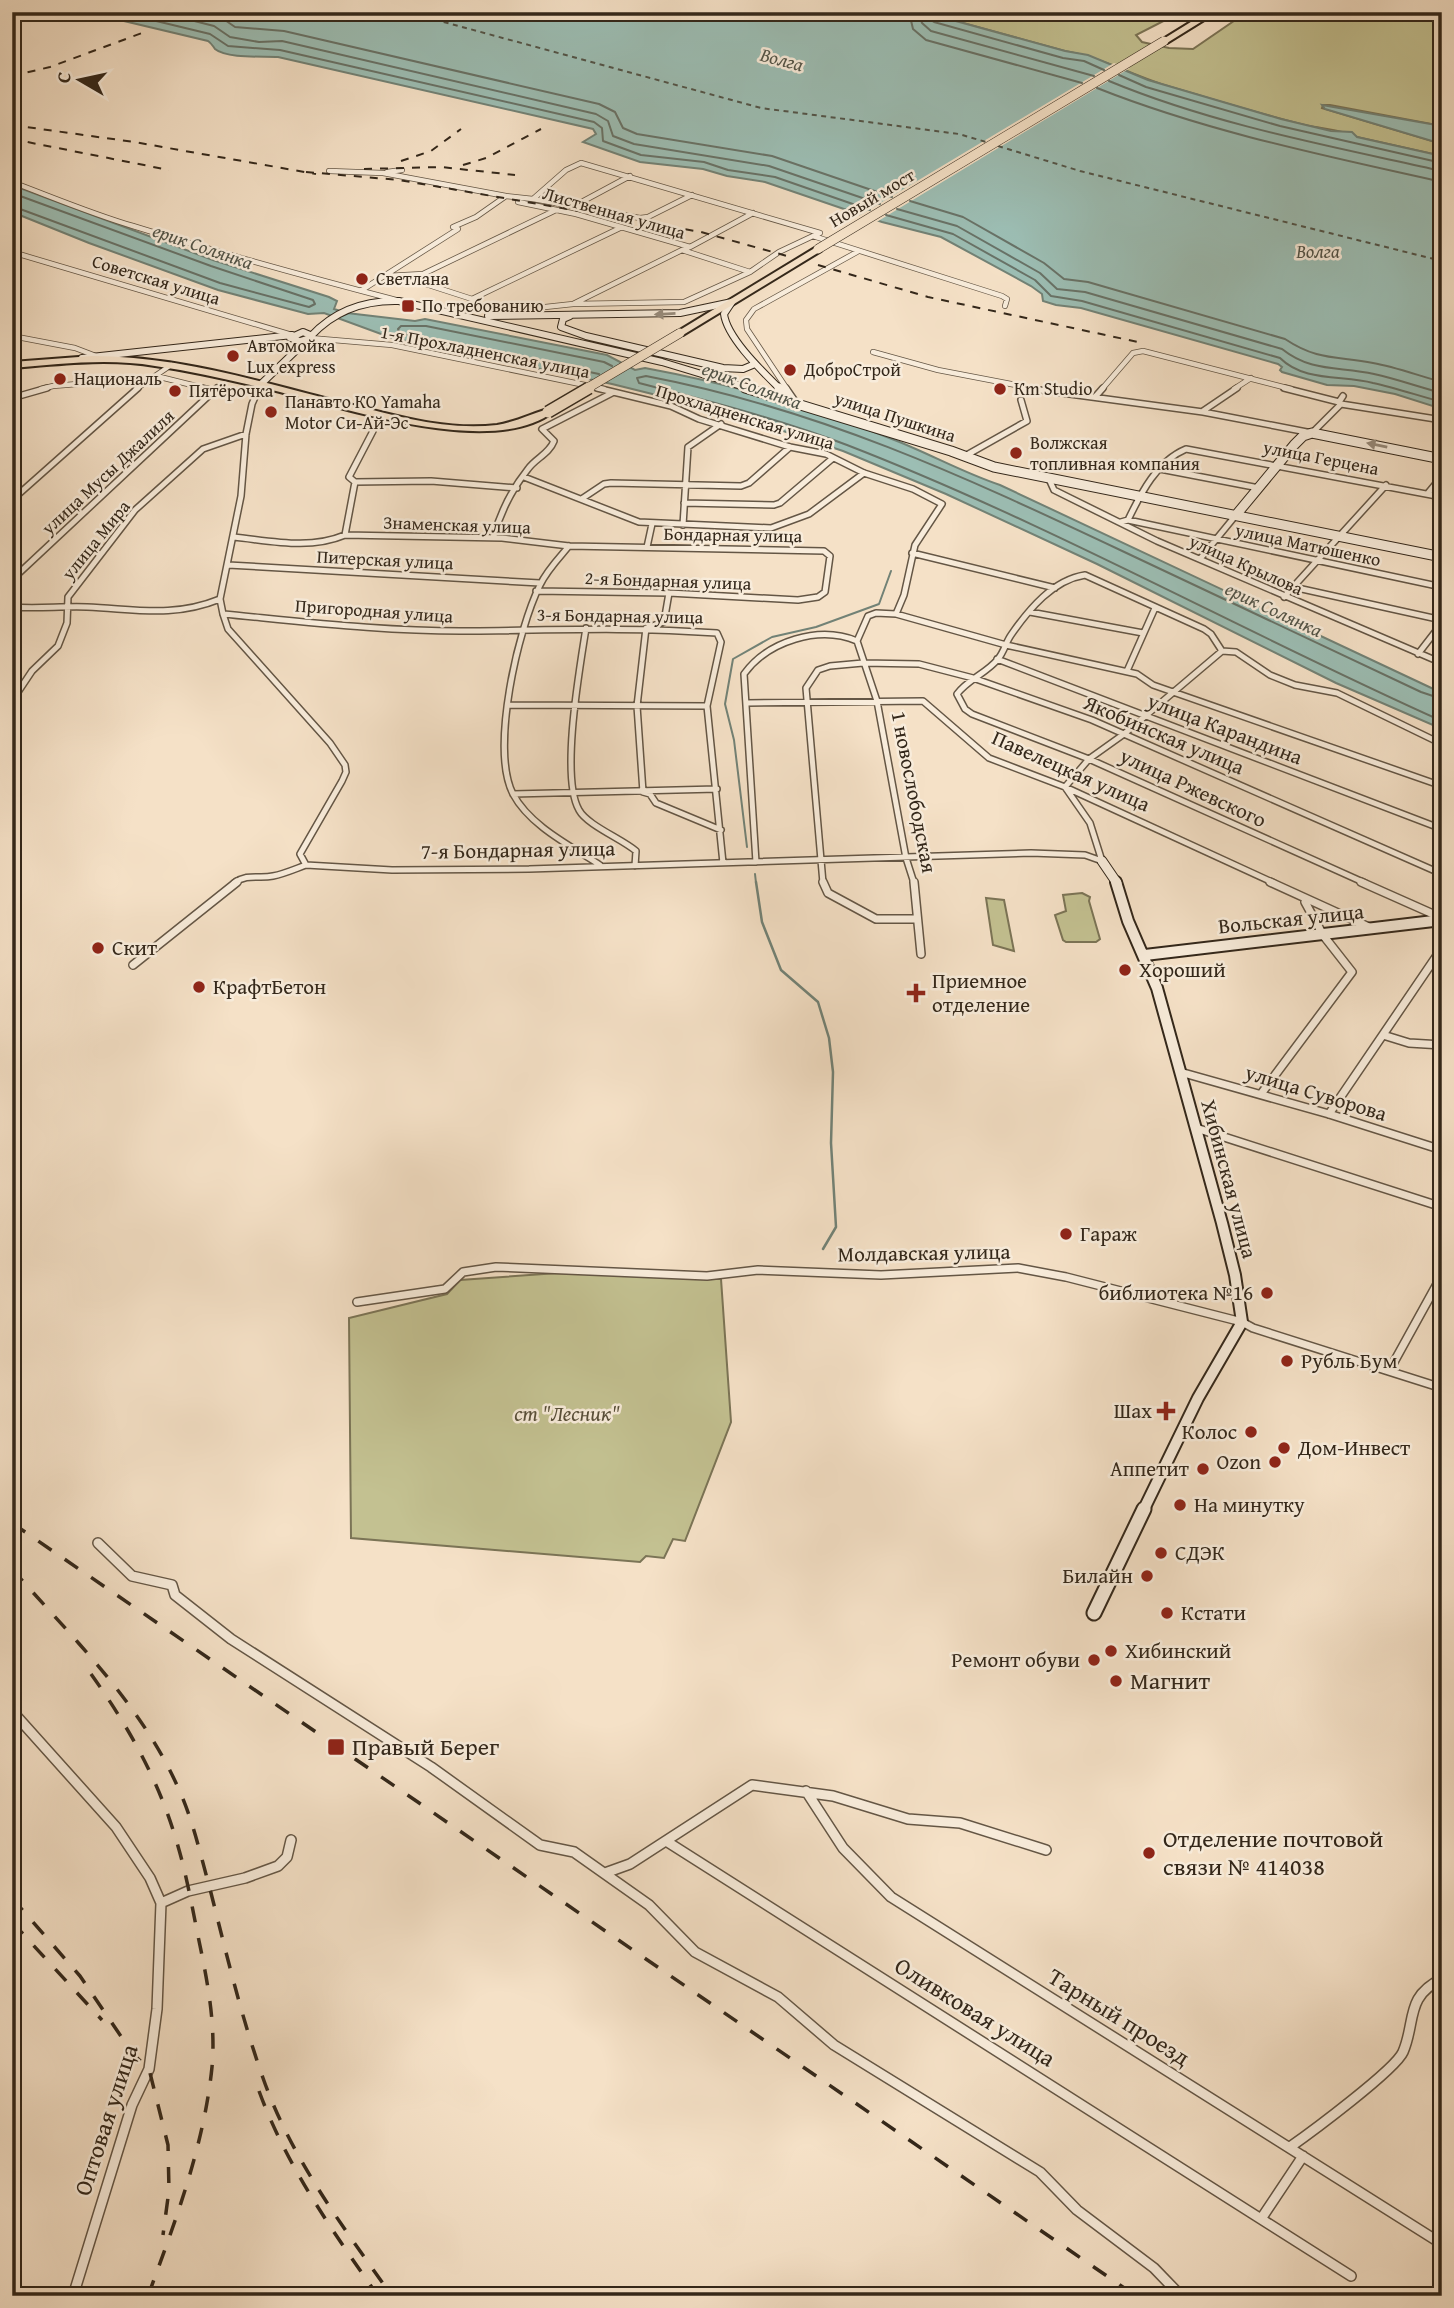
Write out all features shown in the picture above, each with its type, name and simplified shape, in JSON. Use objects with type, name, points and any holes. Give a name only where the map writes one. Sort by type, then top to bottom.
[{"type":"highway","name":"Новый мост","points":[[12,365],[117,358],[174,365],[438,427],[494,429],[522,424],[548,412],[1213,12]]},
{"type":"main road","name":"улица Пушкина","points":[[260,385],[327,321],[365,303],[399,301],[662,362],[791,400],[994,467],[1442,557]]},
{"type":"main road","points":[[467,316],[680,313],[732,302]]},
{"type":"main road","points":[[732,302],[724,314],[725,323],[755,364],[791,400]]},
{"type":"main road","points":[[570,316],[563,319],[561,327],[586,336],[723,368],[743,369],[755,364]]},
{"type":"main road","points":[[58,361],[294,334],[327,321]]},
{"type":"main road","points":[[294,334],[290,337],[292,340],[309,338]]},
{"type":"main road","points":[[174,365],[183,352],[213,344]]},
{"type":"main road","points":[[1236,515],[1303,436],[1312,433],[1442,459]]},
{"type":"main road","name":"Хибинская улица","points":[[1102,861],[1110,867],[1116,879],[1127,920],[1145,955],[1196,1128],[1235,1275],[1242,1322]]},
{"type":"main road","name":"Вольская улица","points":[[1145,955],[1442,919]]},
{"type":"main road","points":[[1094,1613],[1198,1398],[1242,1322]]},
{"type":"street","points":[[402,277],[472,299],[495,314],[573,304],[684,302],[750,272],[779,252],[820,233],[578,163],[533,199]]},
{"type":"street","points":[[383,173],[402,170]]},
{"type":"street","points":[[329,171],[383,173],[640,218],[648,217],[692,195]]},
{"type":"street","points":[[575,205],[630,176]]},
{"type":"street","points":[[12,182],[132,226],[189,241],[239,259],[399,301]]},
{"type":"street","points":[[361,290],[458,229],[453,227],[476,217],[506,196]]},
{"type":"street","name":"Лиственная улица","points":[[500,201],[556,210],[690,247]]},
{"type":"street","points":[[386,276],[423,274],[556,210]]},
{"type":"street","points":[[690,247],[753,214]]},
{"type":"street","points":[[472,299],[621,228]]},
{"type":"street","points":[[813,236],[1002,296],[1007,299],[1005,306]]},
{"type":"street","name":"Лиственная улица","points":[[682,250],[690,247]]},
{"type":"street","points":[[573,304],[682,250]]},
{"type":"street","name":"Лиственная улица","points":[[682,250],[750,272]]},
{"type":"street","name":"Советская улица","points":[[12,252],[294,334]]},
{"type":"street","points":[[791,400],[747,329],[746,320],[754,309],[858,252]]},
{"type":"street","points":[[361,290],[368,296],[365,303]]},
{"type":"street","points":[[12,336],[75,348],[96,356]]},
{"type":"street","name":"1-я Прохладненская улица","points":[[309,338],[392,345],[570,381],[612,393]]},
{"type":"street","points":[[1095,397],[1133,353],[1139,351],[1340,403],[1442,420]]},
{"type":"street","points":[[873,352],[938,370],[1055,393],[1203,412],[1312,433],[1340,403],[1343,396]]},
{"type":"street","points":[[12,500],[132,392],[174,365]]},
{"type":"street","points":[[13,399],[68,383],[155,377]]},
{"type":"street","name":"улица Мусы Джалиля","points":[[17,575],[216,390],[155,377]]},
{"type":"street","points":[[1203,412],[1251,378]]},
{"type":"street","points":[[133,965],[241,878],[256,875],[271,877],[306,865],[300,854],[346,772],[345,765],[330,743],[228,629],[223,614],[220,599],[241,496],[247,434],[260,385]]},
{"type":"street","points":[[493,538],[495,527],[527,469],[553,447],[554,441],[542,429],[612,393]]},
{"type":"street","name":"Прохладненская улица","points":[[612,393],[671,406],[699,419],[833,458],[864,473],[913,489],[942,505],[940,512],[919,535],[912,552]]},
{"type":"street","points":[[965,456],[1027,421],[1021,400]]},
{"type":"street","points":[[683,525],[688,447],[721,424]]},
{"type":"street","points":[[373,432],[349,477],[355,482],[430,481],[517,488]]},
{"type":"street","name":"улица Мира","points":[[12,701],[32,671],[58,646],[67,622],[71,592],[135,510],[203,449],[247,434]]},
{"type":"street","points":[[583,498],[604,484],[745,485],[790,447]]},
{"type":"street","name":"улица Герцена","points":[[1160,469],[1179,451],[1195,449],[1442,497]]},
{"type":"street","points":[[684,503],[760,506],[780,503],[833,458]]},
{"type":"street","points":[[1125,521],[1139,496],[1160,469],[1259,488]]},
{"type":"street","points":[[524,477],[639,522],[783,526],[807,515],[864,473]]},
{"type":"street","points":[[1428,494],[1442,476]]},
{"type":"street","name":"улица Крылова","points":[[1049,479],[1057,492],[1125,521],[1157,541],[1442,663]]},
{"type":"street","points":[[345,535],[351,523],[350,497],[355,482]]},
{"type":"street","points":[[1284,597],[1386,485]]},
{"type":"street","points":[[1200,559],[1236,515]]},
{"type":"street","name":"улица Матюшенко","points":[[1125,521],[1442,587]]},
{"type":"street","points":[[647,547],[652,524]]},
{"type":"street","name":"Знаменская улица","points":[[234,537],[315,544],[335,541],[345,535],[493,538],[569,546]]},
{"type":"street","points":[[569,546],[540,583],[522,629],[504,729],[505,770],[513,794],[535,820],[601,866]]},
{"type":"street","name":"Бондарная улица","points":[[569,546],[824,551],[831,556],[825,592],[818,597],[798,600]]},
{"type":"street","points":[[895,614],[903,602],[912,552],[1055,588]]},
{"type":"street","name":"Питерская улица","points":[[228,565],[540,583]]},
{"type":"street","points":[[973,678],[997,659],[1030,612],[1055,588],[1073,577],[1085,575],[1204,629],[1211,634],[1222,651]]},
{"type":"street","points":[[1293,587],[1442,622],[1418,653]]},
{"type":"street","name":"2-я Бондарная улица","points":[[536,591],[670,593],[798,600]]},
{"type":"street","points":[[643,792],[637,706],[646,628],[664,622],[670,593]]},
{"type":"street","points":[[12,607],[86,607],[186,612],[220,599]]},
{"type":"street","points":[[1127,671],[1155,608]]},
{"type":"street","points":[[1030,612],[1143,633]]},
{"type":"street","points":[[756,862],[744,674],[750,664],[765,651],[821,634],[847,634],[858,641],[868,616],[876,613],[895,614],[1006,645],[1137,674],[1153,685],[1442,786]]},
{"type":"street","name":"Пригородная улица","points":[[223,614],[382,629],[522,629]]},
{"type":"street","points":[[586,628],[575,706],[574,793],[583,814],[636,851],[635,866]]},
{"type":"street","name":"3-я Бондарная улица","points":[[522,629],[646,628],[717,633],[721,642],[707,706]]},
{"type":"street","name":"1 новослободская","points":[[858,641],[877,701],[906,858],[915,885],[920,954]]},
{"type":"street","points":[[1065,787],[1089,759],[1124,734],[1222,651],[1236,652],[1270,675],[1295,685],[1337,692],[1442,744]]},
{"type":"street","name":"улица Карандина","points":[[997,659],[1442,829]]},
{"type":"street","name":"Якобинская улица","points":[[807,702],[808,682],[818,670],[830,666],[863,663],[919,664],[973,678],[1124,734],[1442,874]]},
{"type":"street","name":"улица Ржевского","points":[[973,678],[957,694],[968,712],[1089,759],[1442,919]]},
{"type":"street","name":"Павелецкая улица","points":[[747,703],[923,701],[989,758],[1065,787],[1375,929]]},
{"type":"street","points":[[807,702],[823,887],[828,893],[876,919],[916,919]]},
{"type":"street","points":[[509,705],[707,706],[723,863]]},
{"type":"street","name":"Хибинская улица","points":[[1065,787],[1090,823],[1102,861]]},
{"type":"street","points":[[513,794],[717,789]]},
{"type":"street","points":[[643,792],[650,794],[656,803],[720,830]]},
{"type":"street","name":"7-я Бондарная улица","points":[[306,865],[392,870],[635,866],[1031,853],[1084,855],[1102,861]]},
{"type":"street","points":[[1261,1094],[1352,972],[1323,934],[1305,902]]},
{"type":"street","points":[[1329,1114],[1442,948]]},
{"type":"street","points":[[1383,1035],[1409,1043],[1442,1045]]},
{"type":"street","name":"улица Суворова","points":[[1179,1072],[1329,1114],[1442,1150]]},
{"type":"street","points":[[1196,1128],[1442,1207]]},
{"type":"street","name":"Молдавская улица","points":[[357,1302],[445,1289],[463,1272],[496,1267],[707,1276],[758,1270],[881,1275],[1018,1268],[1066,1277],[1242,1322],[1253,1328],[1442,1388]]},
{"type":"street","points":[[1389,1371],[1442,1275]]},
{"type":"street","points":[[98,1543],[132,1576],[172,1585],[175,1595],[231,1639],[431,1767],[540,1845],[574,1852],[605,1873],[649,1905],[695,1952],[778,1997],[834,2045],[1040,2172],[1063,2196],[1171,2282],[1181,2296]]},
{"type":"street","name":"Оптовая улица","points":[[12,1711],[113,1822],[156,1888],[161,1903],[157,2009],[149,2069],[131,2105],[73,2296]]},
{"type":"street","points":[[605,1873],[630,1864],[744,1787],[762,1784],[806,1791],[908,1819],[960,1823],[1045,1850]]},
{"type":"street","name":"Тарный проезд","points":[[806,1791],[825,1825],[864,1875],[891,1896],[1442,2244]]},
{"type":"street","points":[[161,1903],[188,1891],[245,1878],[278,1866],[287,1857],[291,1840]]},
{"type":"street","name":"Оливковая улица","points":[[666,1841],[1351,2276]]},
{"type":"street","points":[[1290,2147],[1328,2120],[1399,2058],[1417,2000],[1428,1985],[1442,1979]]},
{"type":"street","points":[[1261,2220],[1303,2156]]},
{"type":"green space","points":[[923,12],[1181,12],[1136,35],[1142,42],[1169,48],[1193,49],[1247,12],[1442,12],[1442,126],[1330,105],[1323,105],[1322,108],[1442,144],[1442,156],[1271,116],[1158,83],[1079,54]]},
{"type":"green space","points":[[1082,893],[1090,897],[1100,939],[1096,942],[1066,942],[1055,915],[1066,911],[1063,895]]},
{"type":"green space","points":[[986,898],[1004,900],[1014,951],[993,945]]},
{"type":"green space","name":"ст \"Лесник\"","points":[[558,1273],[721,1279],[731,1422],[685,1541],[673,1539],[664,1558],[646,1556],[640,1562],[351,1538],[349,1318],[447,1294],[460,1280]]},
{"type":"water","name":"Волга","points":[[86,12],[923,12],[1088,55],[1148,80],[1281,119],[1331,131],[1352,132],[1357,137],[1442,156],[1442,409],[1395,394],[1354,386],[1327,385],[1282,372],[1282,367],[1278,364],[1081,308],[1043,301],[1042,294],[1031,286],[941,237],[882,222],[765,182],[703,169],[640,162],[583,142],[596,134],[593,129],[278,57],[228,54],[215,49],[208,41]]},
{"type":"water","points":[[1322,105],[1442,126],[1442,144],[1325,109]]},
{"type":"water","points":[[12,185],[213,260],[329,297],[337,301],[334,309],[347,313],[415,321],[425,319],[607,355],[635,370],[645,368],[741,389],[866,429],[1000,485],[1442,693],[1442,729],[1336,683],[1097,564],[946,494],[843,451],[729,413],[612,384],[392,338],[324,313],[308,314],[218,290],[12,212]]},
{"type":"pier","points":[[1114,63],[1130,68],[875,223],[857,217]]},
{"type":"waterway","points":[[747,847],[734,740],[725,704],[733,659],[772,637],[816,627],[879,604],[891,571]]},
{"type":"waterway","points":[[755,874],[756,883]]},
{"type":"waterway","points":[[756,882],[762,922],[781,970],[818,1002],[829,1038],[833,1072],[831,1143],[836,1227],[823,1249]]},
{"type":"ferry route","points":[[407,12],[761,108],[959,134],[986,142]]},
{"type":"ferry route","points":[[998,146],[1080,171],[1442,261]]},
{"type":"railway","points":[[12,76],[50,67],[142,33]]},
{"type":"railway","points":[[12,125],[134,142],[316,174]]},
{"type":"railway","points":[[401,161],[431,151],[461,129]]},
{"type":"railway","points":[[463,165],[486,158],[541,129]]},
{"type":"railway","points":[[12,139],[169,170]]},
{"type":"railway","points":[[364,169],[441,167],[515,175]]},
{"type":"railway","points":[[306,172],[399,180],[701,232],[787,256]]},
{"type":"railway","points":[[818,265],[928,297],[1138,342]]},
{"type":"railway","points":[[12,1523],[1136,2296]]},
{"type":"railway","points":[[12,1569],[123,1697],[143,1724],[176,1783],[191,1822],[255,2055],[275,2108],[303,2164],[392,2296]]},
{"type":"railway","points":[[91,1674],[139,1750],[167,1812],[188,1884],[212,2018],[212,2067],[202,2126],[187,2183],[148,2296]]},
{"type":"railway","points":[[12,1898],[80,1976],[133,2054],[149,2069],[168,2145],[169,2190],[163,2235]]},
{"type":"railway","points":[[12,1922],[102,2020]]},
{"type":"railway","points":[[259,2091],[297,2172],[378,2296]]},
{"type":"place","name":"Светлана","points":[[362,279]]},
{"type":"place","name":"По требованию","points":[[408,306]]},
{"type":"place","name":"Автомойка Lux express","points":[[233,356]]},
{"type":"place","name":"ДоброСтрой","points":[[790,370]]},
{"type":"place","name":"Националь","points":[[60,379]]},
{"type":"place","name":"Кm Studio","points":[[1000,389]]},
{"type":"place","name":"Пятёрочка","points":[[175,391]]},
{"type":"place","name":"Панавто КО Yamaha Motor Си-Ай-Эс","points":[[271,412]]},
{"type":"place","name":"Волжская топливная компания","points":[[1016,453]]},
{"type":"place","name":"Скит","points":[[98,948]]},
{"type":"place","name":"Хороший","points":[[1125,970]]},
{"type":"place","name":"КрафтБетон","points":[[199,987]]},
{"type":"place","name":"Приемное отделение","points":[[916,993]]},
{"type":"place","name":"Гараж","points":[[1066,1234]]},
{"type":"place","name":"библиотека №16","points":[[1267,1293]]},
{"type":"place","name":"Рубль Бум","points":[[1287,1361]]},
{"type":"place","name":"Шах","points":[[1166,1411]]},
{"type":"place","name":"Колос","points":[[1251,1432]]},
{"type":"place","name":"Дом-Инвест","points":[[1284,1448]]},
{"type":"place","name":"Ozon","points":[[1275,1462]]},
{"type":"place","name":"Аппетит","points":[[1203,1469]]},
{"type":"place","name":"На минутку","points":[[1180,1505]]},
{"type":"place","name":"СДЭК","points":[[1161,1553]]},
{"type":"place","name":"Билайн","points":[[1147,1576]]},
{"type":"place","name":"Кстати","points":[[1167,1613]]},
{"type":"place","name":"Хибинский","points":[[1111,1651]]},
{"type":"place","name":"Ремонт обуви","points":[[1094,1660]]},
{"type":"place","name":"Магнит","points":[[1116,1681]]},
{"type":"place","name":"Правый Берег","points":[[336,1747]]},
{"type":"place","name":"Отделение почтовой связи № 414038","points":[[1149,1853]]},
{"type":"water label","name":"ерик Солянка","points":[[203,246]]},
{"type":"water label","name":"ерик Солянка","points":[[752,385]]},
{"type":"water label","name":"ерик Солянка","points":[[1274,609]]}]
